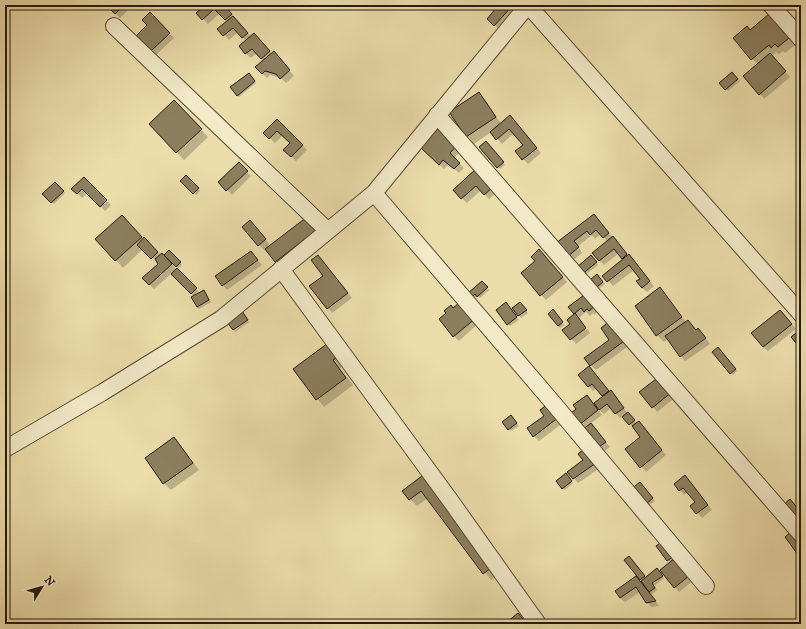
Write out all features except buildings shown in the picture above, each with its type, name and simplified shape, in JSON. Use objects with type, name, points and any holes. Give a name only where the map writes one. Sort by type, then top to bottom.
[{"type":"street","points":[[5,449],[103,392],[221,319],[374,193],[528,5],[801,314]]},
{"type":"street","points":[[770,5],[801,39]]},
{"type":"street","points":[[114,26],[328,231]]},
{"type":"street","points":[[437,115],[801,534]]},
{"type":"street","points":[[374,193],[554,404],[706,586]]},
{"type":"street","points":[[281,269],[450,500],[538,624]]}]
